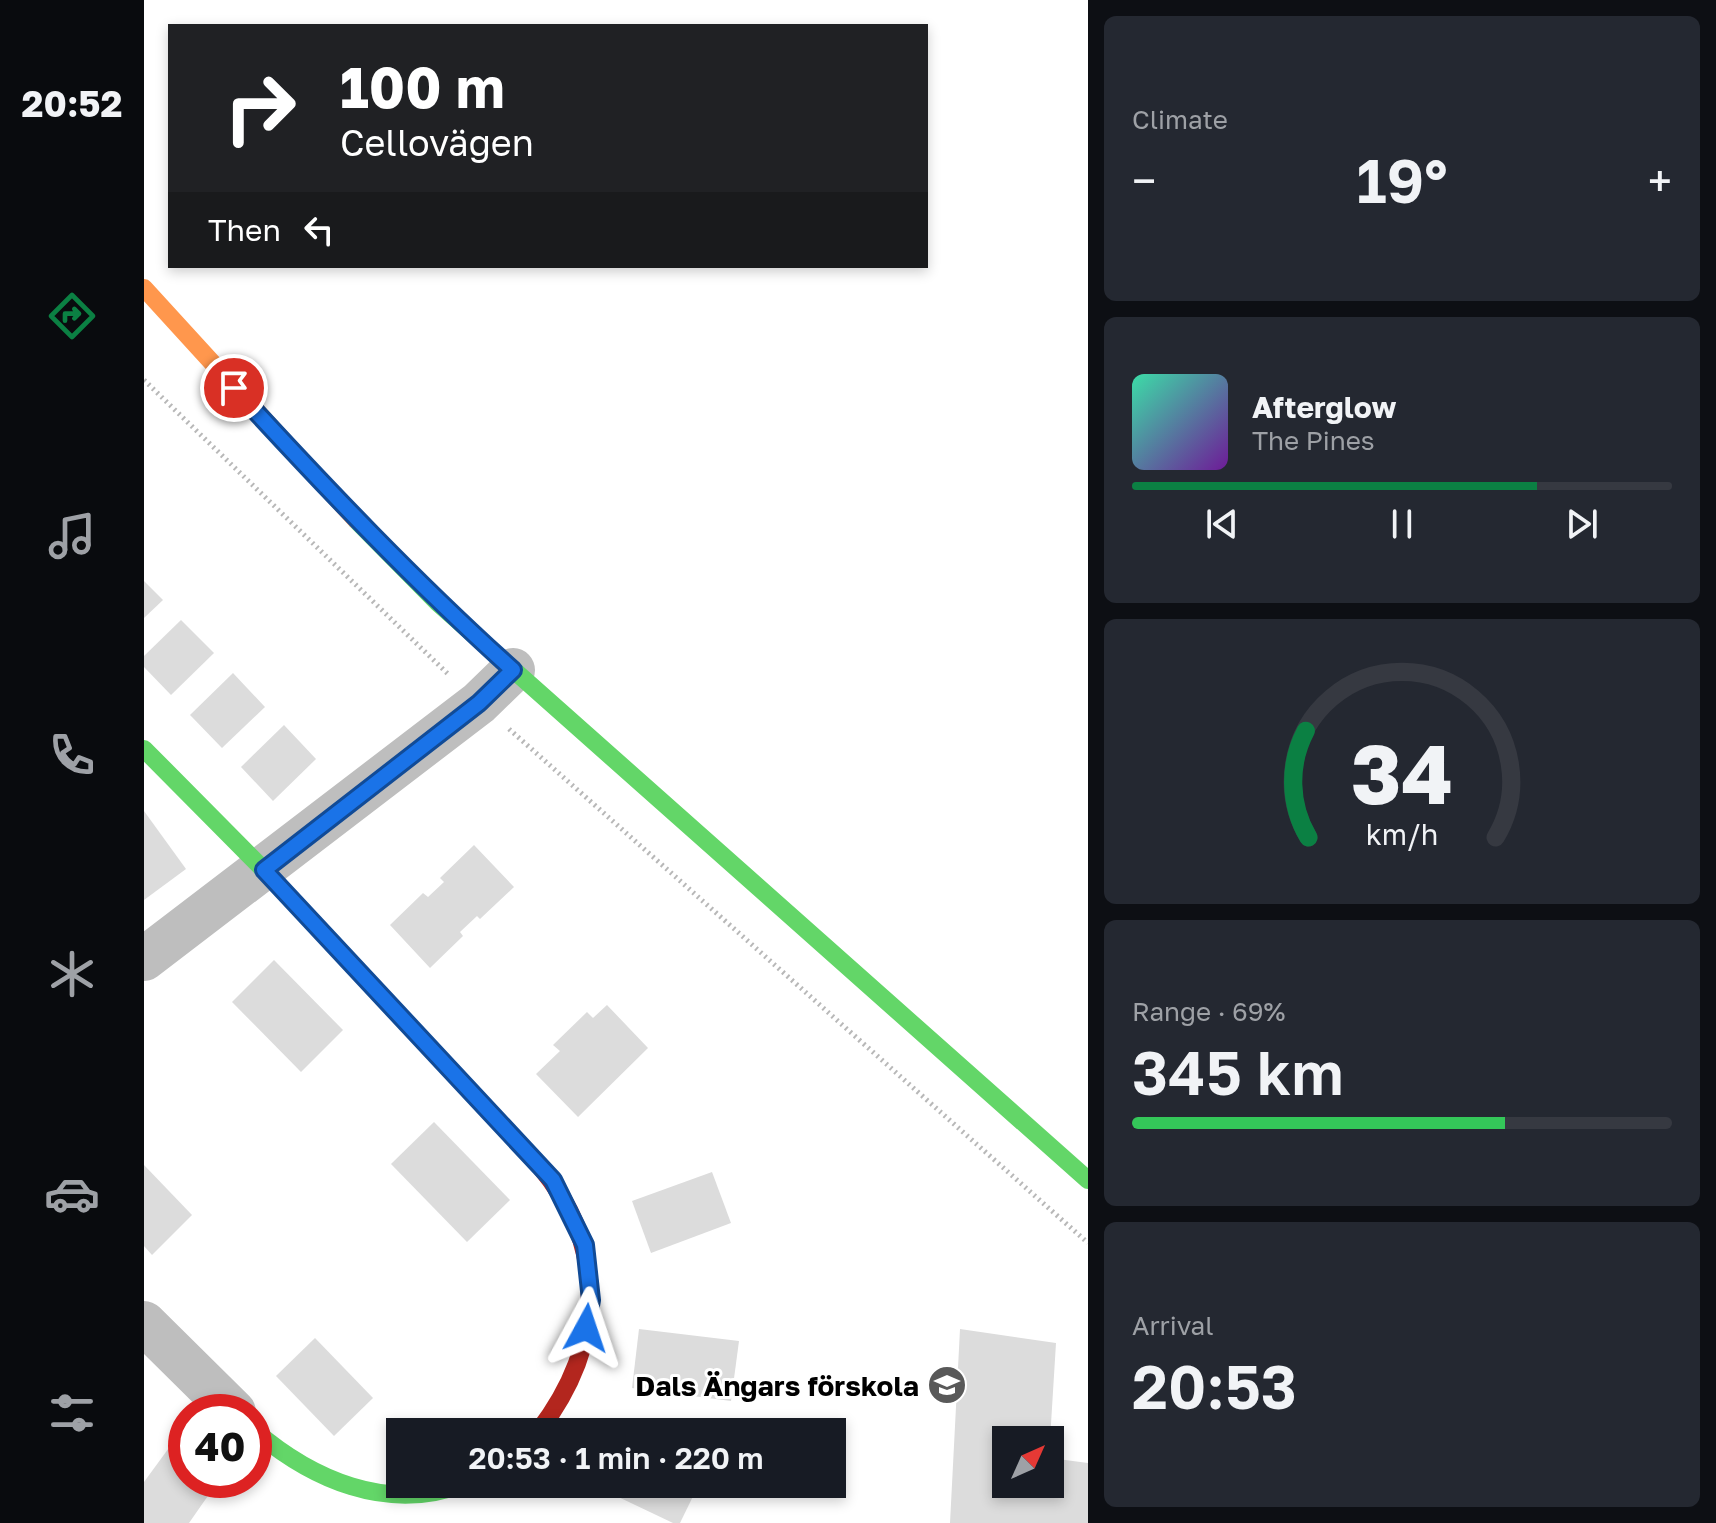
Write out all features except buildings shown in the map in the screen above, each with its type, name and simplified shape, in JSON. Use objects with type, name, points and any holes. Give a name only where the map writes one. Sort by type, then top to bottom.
[{"type":"street","points":[[144,288],[339,503],[437,602],[1088,1180]]},
{"type":"street","points":[[144,959],[479,703],[513,670]]},
{"type":"street","points":[[144,749],[264,870],[553,1180],[571,1211],[585,1245],[591,1300],[581,1356],[560,1406],[550,1418]]},
{"type":"street","points":[[144,1323],[216,1394]]},
{"type":"street","points":[[272,1446],[287,1460],[323,1480],[386,1493]]},
{"type":"traffic: fast","points":[[356,520],[437,602],[1088,1180]]},
{"type":"traffic: fast","points":[[144,749],[264,870],[528,1153]]},
{"type":"traffic: fast","points":[[272,1445],[325,1476],[351,1486],[386,1494]]},
{"type":"traffic: slow","points":[[144,288],[356,520]]},
{"type":"traffic: jam","points":[[528,1153],[554,1186],[573,1219],[585,1254],[590,1290],[587,1325],[578,1361],[547,1418]]},
{"type":"place","name":"Dals Ängars förskola","points":[[947,1385]]},
{"type":"route","points":[[234,388],[339,503],[437,602],[513,670],[479,703],[264,870],[553,1180],[571,1211],[585,1245],[591,1300],[586,1328]]}]
